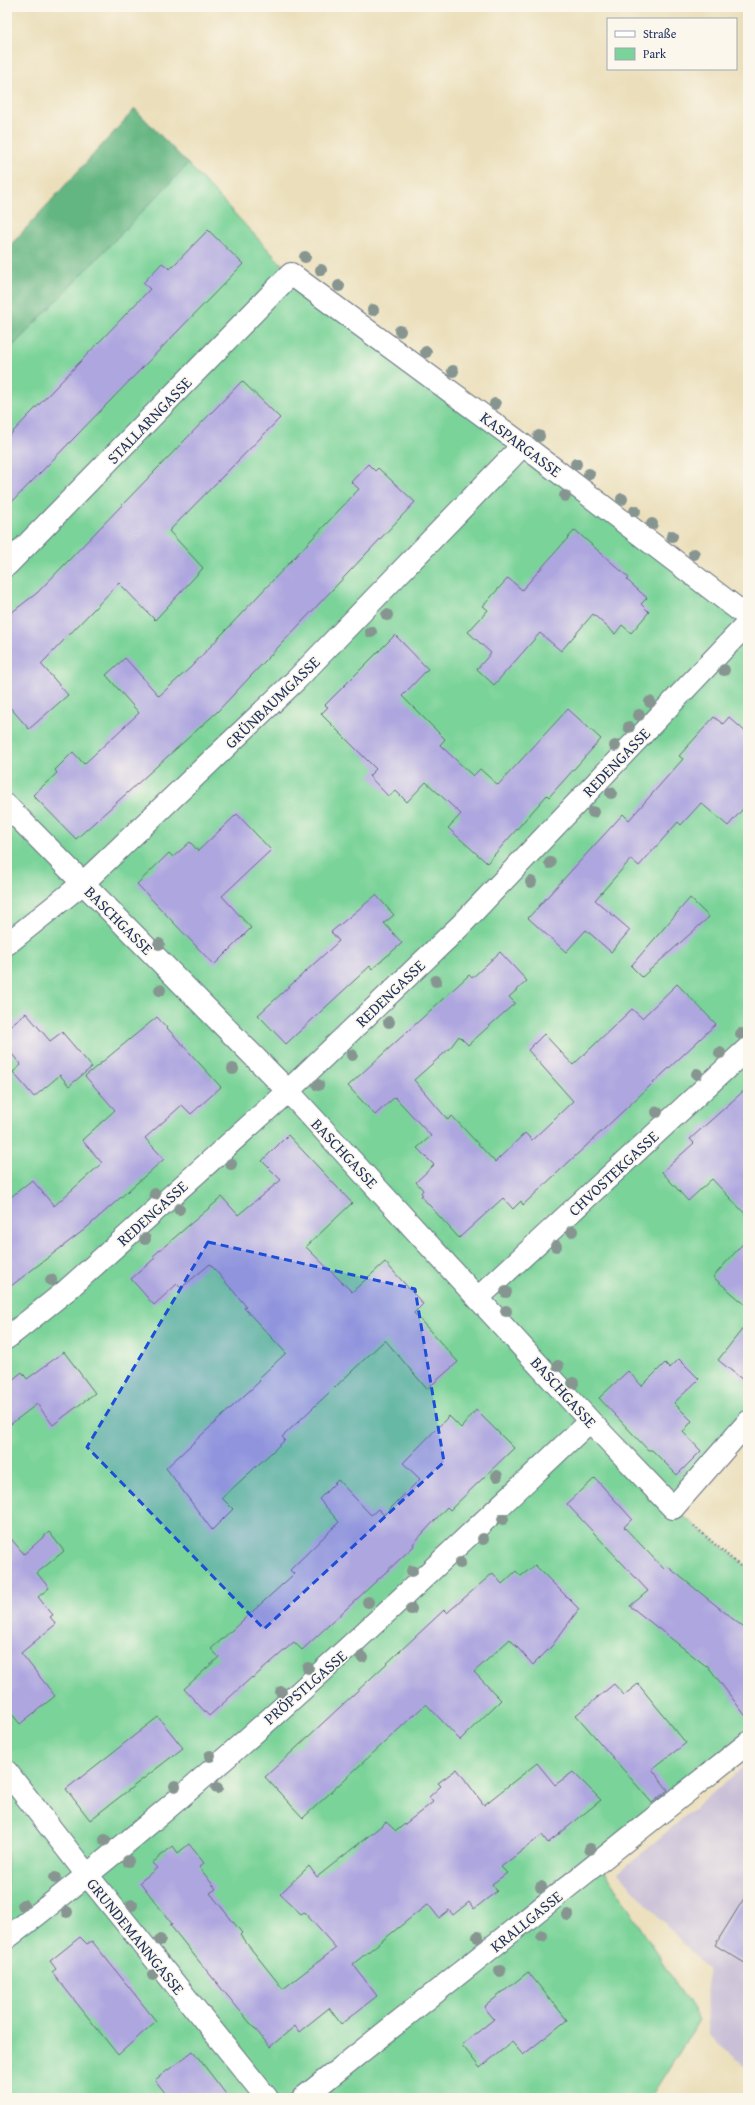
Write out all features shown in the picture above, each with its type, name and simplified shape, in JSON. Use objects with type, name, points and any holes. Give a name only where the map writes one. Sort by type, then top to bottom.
[{"type":"street","name":"KASPARGASSE","points":[[291,274],[523,445],[748,617]]},
{"type":"street","name":"STALLARNGASSE","points":[[7,565],[291,274]]},
{"type":"street","name":"GRÜNBAUMGASSE","points":[[7,944],[82,884],[296,680],[523,445]]},
{"type":"street","name":"REDENGASSE","points":[[7,1338],[67,1290],[288,1091],[460,926],[748,623]]},
{"type":"street","name":"BASCHGASSE","points":[[7,806],[82,884],[288,1091],[590,1421],[673,1508]]},
{"type":"street","name":"CHVOSTEKGASSE","points":[[478,1298],[748,1048]]},
{"type":"street","name":"PRÖPSTLGASSE","points":[[7,1938],[88,1876],[342,1655],[590,1421]]},
{"type":"street","points":[[673,1508],[748,1422]]},
{"type":"street","name":"KRALLGASSE","points":[[303,2098],[748,1743]]},
{"type":"street","name":"GRUNDEMANNGASSE","points":[[7,1772],[88,1876],[267,2098]]},
{"type":"path","points":[[673,1508],[748,1573]]},
{"type":"highlighted area","points":[[208,1242],[415,1289],[444,1462],[264,1629],[87,1447]]},
{"type":"shaded area","points":[[748,1763],[748,2069],[708,2034],[707,1969],[618,1873]]},
{"type":"green space","points":[[135,109],[188,164],[7,352],[7,249]]},
{"type":"green space","points":[[188,164],[291,274],[748,617],[748,1422],[673,1508],[748,1567],[748,1743],[599,1862],[699,2020],[650,2098],[7,2098],[7,352]]},
{"type":"building","points":[[208,230],[243,264],[7,507],[7,438],[150,289],[143,283],[162,263],[170,269]]},
{"type":"building","points":[[242,381],[280,418],[169,531],[203,568],[155,620],[119,583],[41,664],[68,695],[29,729],[7,704],[7,616],[37,593]]},
{"type":"building","points":[[368,464],[375,471],[378,468],[415,502],[217,712],[76,839],[33,795],[57,773],[55,770],[73,752],[84,764],[139,713],[106,675],[125,658],[159,696],[191,667],[359,489],[351,482]]},
{"type":"building","points":[[575,530],[629,578],[627,580],[647,598],[641,604],[649,612],[631,633],[622,625],[615,634],[593,614],[561,651],[540,633],[494,685],[477,669],[491,653],[468,632],[488,610],[483,606],[508,578],[522,590]]},
{"type":"building","points":[[395,635],[428,669],[402,696],[445,739],[440,745],[473,776],[480,769],[498,785],[568,709],[601,739],[549,797],[547,795],[487,863],[448,828],[461,814],[426,782],[407,802],[395,790],[389,797],[369,776],[376,769],[321,714],[328,707],[325,705]]},
{"type":"building","points":[[714,717],[723,724],[729,717],[748,734],[748,803],[728,826],[701,803],[681,825],[678,822],[639,866],[631,859],[595,900],[630,930],[611,952],[586,930],[566,952],[528,918],[623,814],[629,820],[683,759],[679,756]]},
{"type":"building","points":[[237,814],[271,850],[222,896],[251,928],[214,965],[137,884],[169,853],[173,857],[190,842],[198,851]]},
{"type":"building","points":[[376,895],[394,915],[384,923],[402,943],[372,969],[370,966],[286,1044],[258,1015],[339,941],[331,932]]},
{"type":"building","points":[[690,898],[709,917],[642,977],[631,966]]},
{"type":"building","points":[[500,952],[527,981],[509,997],[515,1003],[468,1045],[459,1036],[450,1048],[414,1080],[448,1120],[452,1116],[495,1162],[525,1133],[532,1140],[573,1101],[528,1050],[544,1034],[573,1065],[632,1009],[642,1018],[677,984],[716,1024],[523,1205],[521,1201],[513,1209],[503,1198],[459,1238],[421,1196],[423,1195],[421,1193],[423,1190],[416,1182],[434,1165],[417,1148],[431,1136],[395,1097],[375,1115],[348,1086],[469,975],[472,978]]},
{"type":"building","points":[[26,1013],[50,1041],[62,1032],[92,1067],[69,1086],[60,1075],[34,1097],[13,1072],[21,1065],[7,1048],[7,1028]]},
{"type":"building","points":[[157,1017],[221,1087],[191,1114],[182,1105],[145,1138],[164,1159],[84,1230],[7,1289],[7,1200],[32,1180],[54,1206],[102,1163],[82,1140],[115,1110],[85,1076]]},
{"type":"building","points":[[748,1087],[748,1217],[712,1179],[688,1201],[662,1172],[694,1143],[690,1139]]},
{"type":"building","points":[[288,1135],[352,1203],[306,1247],[352,1292],[385,1262],[423,1304],[414,1313],[458,1362],[427,1389],[385,1340],[282,1437],[285,1440],[222,1498],[233,1509],[212,1530],[166,1468],[260,1381],[258,1379],[286,1353],[244,1308],[246,1306],[210,1264],[181,1288],[177,1284],[154,1305],[131,1279],[155,1258],[153,1256],[222,1197],[238,1215],[281,1180],[262,1161]]},
{"type":"building","points":[[748,1238],[748,1307],[713,1277]]},
{"type":"building","points":[[748,1322],[748,1384],[718,1360]]},
{"type":"building","points":[[64,1352],[95,1393],[53,1425],[37,1404],[7,1427],[7,1384],[22,1372],[27,1379]]},
{"type":"building","points":[[679,1359],[699,1379],[674,1403],[692,1421],[683,1432],[701,1451],[677,1475],[652,1450],[648,1450],[599,1398],[628,1371],[642,1386],[665,1363],[670,1368]]},
{"type":"building","points":[[476,1410],[514,1448],[450,1510],[447,1507],[413,1544],[414,1546],[302,1650],[294,1642],[209,1716],[184,1689],[219,1657],[211,1649],[294,1574],[290,1570],[339,1522],[319,1499],[338,1480],[371,1515],[378,1509],[384,1515],[420,1479],[403,1463],[449,1416],[461,1428]]},
{"type":"building","points":[[595,1478],[632,1519],[624,1527],[664,1569],[667,1566],[748,1631],[748,1719],[707,1665],[706,1666],[630,1606],[648,1591],[567,1504]]},
{"type":"building","points":[[49,1532],[64,1551],[37,1573],[49,1588],[38,1597],[53,1615],[50,1617],[56,1624],[21,1653],[55,1696],[20,1724],[7,1708],[7,1534],[24,1554]]},
{"type":"building","points":[[535,1565],[579,1609],[551,1647],[533,1665],[510,1639],[474,1672],[501,1700],[460,1740],[426,1704],[303,1818],[265,1777],[444,1610],[447,1613],[493,1573],[502,1584],[516,1571],[521,1576]]},
{"type":"building","points":[[614,1684],[624,1695],[638,1684],[686,1743],[652,1769],[668,1790],[652,1803],[576,1715]]},
{"type":"building","points":[[158,1717],[183,1748],[90,1820],[66,1789]]},
{"type":"building","points":[[537,1763],[555,1785],[573,1772],[601,1800],[548,1843],[542,1835],[501,1867],[507,1873],[492,1884],[497,1891],[474,1909],[469,1902],[453,1915],[449,1910],[439,1918],[428,1904],[353,1964],[377,1996],[341,2024],[329,2008],[299,2032],[295,2026],[270,2047],[170,1925],[172,1924],[140,1882],[157,1868],[152,1863],[173,1846],[178,1853],[189,1844],[204,1863],[199,1867],[216,1889],[210,1893],[242,1933],[240,1935],[283,1989],[336,1948],[304,1912],[301,1914],[280,1894],[309,1866],[317,1877],[386,1822],[396,1831],[433,1802],[429,1797],[441,1786],[438,1783],[457,1769],[484,1805]]},
{"type":"building","points":[[748,1892],[748,1965],[715,1945]]},
{"type":"building","points":[[80,1937],[87,1944],[92,1941],[156,2021],[118,2055],[52,1972],[56,1969],[50,1961]]},
{"type":"building","points":[[528,1972],[567,2020],[523,2055],[512,2042],[480,2068],[462,2045],[494,2019],[484,2007]]},
{"type":"building","points":[[193,2051],[229,2098],[169,2098],[155,2080]]}]
